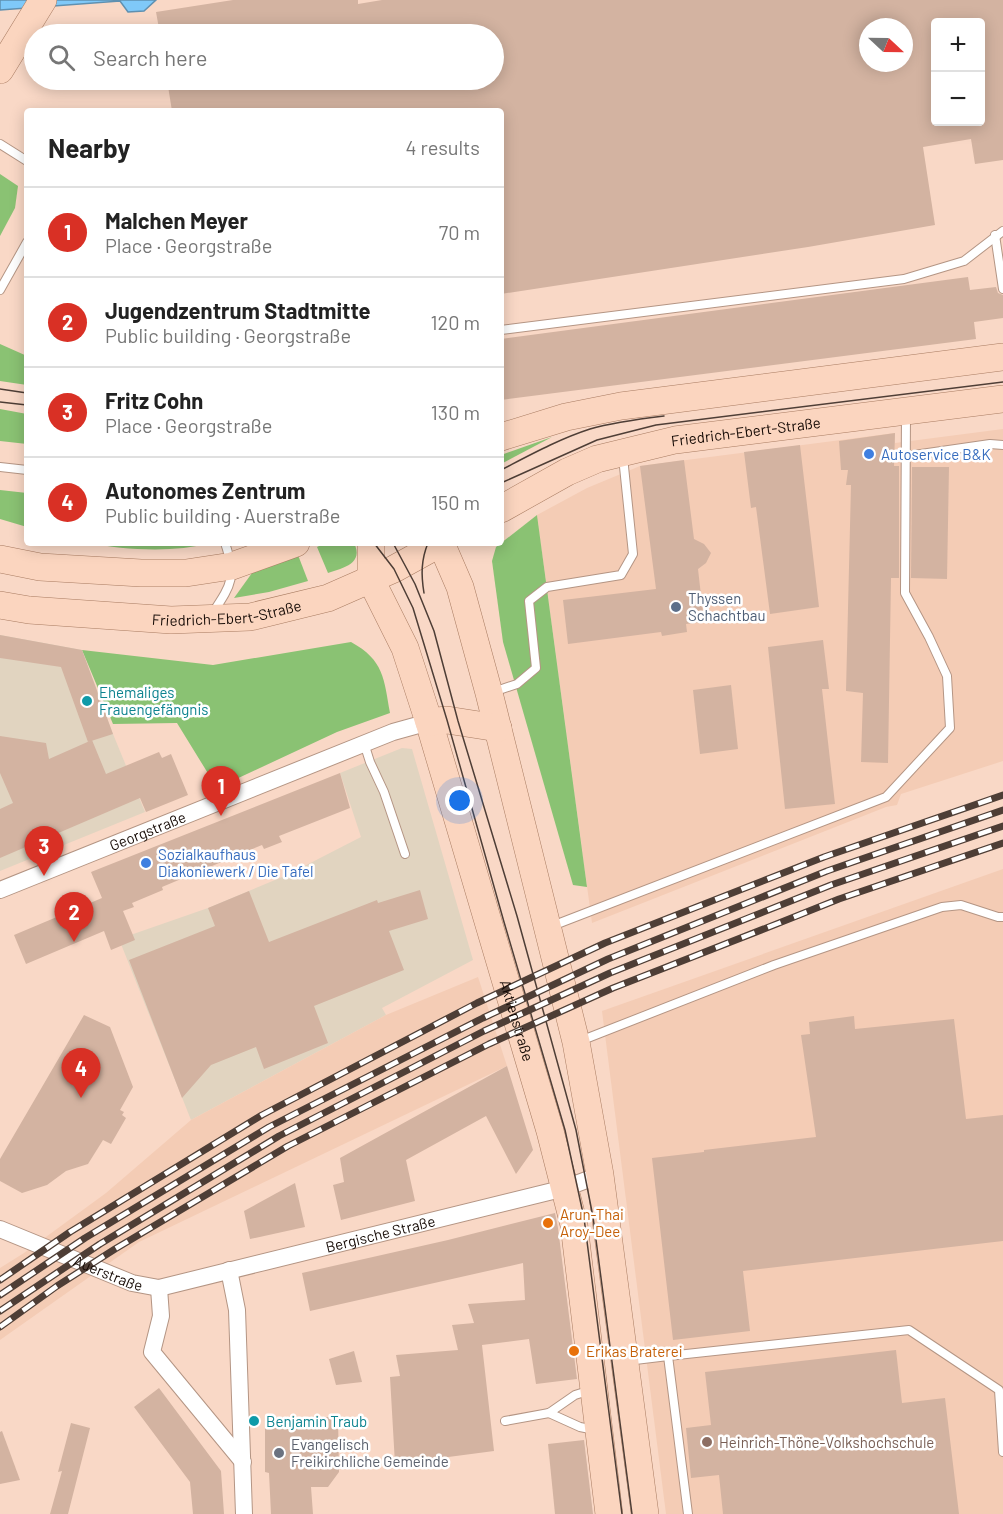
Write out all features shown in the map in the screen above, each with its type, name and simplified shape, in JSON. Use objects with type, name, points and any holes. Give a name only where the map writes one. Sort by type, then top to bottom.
[{"type":"main road","points":[[28,24],[43,0]]},
{"type":"main road","points":[[0,69],[24,30]]},
{"type":"main road","points":[[504,436],[566,417],[621,406],[1003,357]]},
{"type":"main road","name":"Friedrich-Ebert-Straße","points":[[504,507],[567,472],[597,459],[675,441],[1003,399]]},
{"type":"main road","points":[[0,559],[40,567],[141,573],[186,573],[228,554],[277,546]]},
{"type":"main road","name":"Aktienstraße","points":[[371,546],[371,580],[405,648],[429,722],[565,1188],[574,1225],[609,1514]]},
{"type":"main road","name":"Friedrich-Ebert-Straße","points":[[0,605],[29,610],[171,620],[250,617],[328,598],[371,580],[435,546]]},
{"type":"main road","points":[[442,546],[460,587],[489,693],[576,1042],[600,1175],[645,1514]]},
{"type":"main road","points":[[429,722],[447,720],[498,728]]},
{"type":"street","name":"Georgstraße","points":[[0,890],[364,743],[429,722]]},
{"type":"street","name":"Bergische Straße","points":[[159,1288],[565,1188],[600,1175]]},
{"type":"street","name":"Auerstraße","points":[[0,1229],[132,1283],[159,1288],[161,1316],[152,1352],[243,1462]]},
{"type":"street","points":[[230,1270],[237,1310],[244,1514]]},
{"type":"lane","points":[[0,144],[24,159]]},
{"type":"lane","points":[[999,233],[1003,289]]},
{"type":"lane","points":[[504,330],[904,279],[964,261],[999,233]]},
{"type":"lane","points":[[0,290],[24,247]]},
{"type":"lane","points":[[549,927],[886,797],[950,728],[947,676],[906,594],[906,411]]},
{"type":"lane","points":[[907,456],[990,444],[1003,445]]},
{"type":"lane","points":[[489,693],[517,684],[536,668],[529,601],[547,587],[621,576],[633,554],[623,453]]},
{"type":"lane","points":[[0,467],[24,470]]},
{"type":"lane","points":[[210,619],[230,586],[228,554]]},
{"type":"lane","points":[[364,743],[405,854]]},
{"type":"lane","points":[[576,1042],[774,965],[942,907],[961,905],[1003,917]]},
{"type":"lane","points":[[626,1361],[909,1330],[999,1390],[1003,1452]]},
{"type":"lane","points":[[668,1356],[688,1514]]},
{"type":"lane","points":[[506,1421],[549,1413],[575,1395],[594,1389]]},
{"type":"lane","points":[[549,1413],[580,1427],[599,1430]]},
{"type":"shaded area","name":"Thyssen Schachtbau","points":[[1003,429],[1003,761],[901,794],[897,805],[886,807],[592,923],[537,515],[587,488],[640,466],[895,433],[895,443]]},
{"type":"shaded area","points":[[0,635],[82,650],[145,812],[0,871]]},
{"type":"shaded area","points":[[402,748],[412,749],[473,960],[382,1008],[386,1015],[191,1120],[119,939],[208,908],[287,875],[361,837],[340,773]]},
{"type":"shaded area","points":[[1003,869],[1003,1514],[666,1514],[602,1011]]},
{"type":"shaded area","points":[[478,977],[507,1066],[139,1242],[0,1340],[0,1268],[106,1193],[191,1120],[386,1015]]},
{"type":"green space","points":[[0,174],[18,186],[15,208],[0,236]]},
{"type":"green space","points":[[0,344],[24,355],[24,385],[0,381]]},
{"type":"green space","points":[[0,409],[24,413],[24,444],[0,441]]},
{"type":"green space","points":[[552,437],[504,462],[504,454]]},
{"type":"green space","points":[[0,490],[24,493],[24,526],[0,519]]},
{"type":"green space","points":[[537,515],[587,887],[573,885],[503,642],[492,561],[496,547],[504,546],[504,541]]},
{"type":"green space","points":[[111,546],[195,546],[165,549]]},
{"type":"green space","points":[[355,546],[356,555],[351,564],[328,573],[317,547]]},
{"type":"green space","points":[[298,555],[308,581],[269,592],[234,598],[252,573]]},
{"type":"green space","points":[[351,642],[370,656],[381,672],[390,713],[337,732],[217,788],[177,723],[113,724],[82,650],[213,665]]},
{"type":"water","points":[[0,0],[156,0],[144,11],[128,12],[120,1],[0,10]]},
{"type":"building","points":[[233,0],[358,0],[358,4],[382,0],[1003,0],[1003,160],[975,164],[971,139],[923,147],[935,225],[504,294],[504,108],[172,108],[169,90],[504,90],[504,24],[158,24],[156,12]]},
{"type":"building","points":[[968,277],[970,290],[996,287],[998,293],[1003,295],[1003,318],[974,322],[976,339],[504,400],[504,339]]},
{"type":"building","points":[[895,433],[894,466],[899,466],[899,578],[891,578],[888,763],[861,762],[863,693],[846,691],[851,485],[846,485],[848,470],[841,470],[839,441]]},
{"type":"building","points":[[800,445],[819,607],[770,614],[756,507],[751,508],[744,452]]},
{"type":"building","points":[[684,460],[694,539],[704,544],[711,553],[706,563],[698,569],[704,622],[686,624],[687,632],[662,636],[661,632],[568,644],[563,600],[656,589],[640,466]]},
{"type":"building","points":[[912,467],[949,467],[947,579],[911,578]]},
{"type":"building","name":"Ehemaliges Frauengefängnis","points":[[0,635],[82,650],[113,734],[88,742],[61,667],[0,658]]},
{"type":"building","points":[[823,640],[829,689],[822,689],[835,804],[785,809],[768,647]]},
{"type":"building","points":[[731,685],[738,749],[700,754],[693,690]]},
{"type":"building","points":[[0,736],[46,743],[49,759],[92,740],[106,774],[159,752],[162,758],[171,754],[188,795],[146,812],[140,798],[0,858],[0,809],[13,803],[0,773]]},
{"type":"building","points":[[340,773],[350,808],[279,836],[282,842],[264,849],[262,845],[162,887],[163,890],[132,903],[134,907],[123,911],[135,940],[111,950],[104,931],[26,964],[14,935],[102,898],[91,872]]},
{"type":"building","points":[[420,890],[428,919],[389,931],[404,970],[314,1006],[328,1043],[264,1069],[256,1047],[211,1065],[182,1098],[129,960],[215,926],[208,908],[249,891],[269,942],[377,900],[378,903]]},
{"type":"building","points":[[84,1015],[110,1027],[133,1087],[120,1110],[124,1112],[122,1115],[126,1118],[111,1144],[103,1140],[88,1164],[66,1171],[47,1185],[22,1193],[0,1181],[0,1159]]},
{"type":"building","points":[[854,1016],[855,1029],[954,1019],[966,1119],[1003,1115],[1003,1241],[743,1271],[750,1331],[673,1340],[652,1158],[816,1137],[801,1035],[810,1034],[809,1022]]},
{"type":"building","points":[[507,1066],[533,1150],[516,1174],[486,1116],[406,1160],[415,1201],[341,1220],[333,1185],[344,1182],[340,1158]]},
{"type":"building","points":[[295,1183],[305,1227],[250,1239],[244,1211]]},
{"type":"building","points":[[555,1213],[577,1379],[536,1384],[529,1339],[482,1345],[494,1451],[395,1464],[390,1377],[400,1376],[396,1355],[458,1350],[452,1325],[474,1323],[468,1304],[525,1300],[523,1263],[310,1311],[302,1273]]},
{"type":"building","points":[[896,1350],[902,1403],[945,1398],[959,1514],[723,1514],[719,1475],[691,1478],[686,1428],[711,1425],[705,1372]]},
{"type":"building","points":[[354,1351],[362,1382],[336,1385],[329,1359]]},
{"type":"building","points":[[159,1388],[221,1471],[224,1514],[193,1514],[190,1482],[134,1407]]},
{"type":"building","points":[[265,1417],[338,1417],[339,1472],[328,1487],[311,1487],[313,1514],[271,1514],[269,1473],[265,1472]]},
{"type":"building","points":[[71,1423],[90,1428],[68,1514],[50,1514],[62,1471],[58,1472]]},
{"type":"building","points":[[2,1431],[20,1480],[0,1484],[0,1432]]},
{"type":"building","points":[[584,1440],[593,1514],[555,1514],[548,1444]]},
{"type":"tram line","points":[[504,482],[597,440],[656,425],[1003,382]]},
{"type":"tram line","points":[[0,389],[24,393]]},
{"type":"tram line","points":[[0,402],[24,405]]},
{"type":"tram line","points":[[504,468],[556,442],[590,429],[664,416]]},
{"type":"tram line","points":[[376,546],[394,569],[413,608],[565,1130],[584,1218],[622,1514]]},
{"type":"tram line","points":[[395,546],[415,584],[434,631],[458,721],[517,916],[576,1130],[593,1217],[632,1514]]},
{"type":"tram line","points":[[424,593],[422,568],[427,546]]},
{"type":"railway","points":[[0,1280],[70,1232],[262,1115],[477,1003],[605,943],[824,857],[1003,795]]},
{"type":"railway","points":[[0,1295],[85,1238],[269,1127],[483,1018],[608,959],[827,871],[1003,810]]},
{"type":"railway","points":[[0,1311],[100,1244],[279,1136],[484,1031],[610,973],[831,885],[1003,826]]},
{"type":"railway","points":[[0,1327],[57,1286],[115,1249],[288,1146],[489,1044],[613,988],[839,899],[1003,843]]},
{"type":"place","name":"Autoservice B&K","points":[[869,454]]},
{"type":"place","name":"Thyssen Schachtbau","points":[[676,607]]},
{"type":"place","name":"Ehemaliges Frauengefängnis","points":[[87,701]]},
{"type":"place","name":"Malchen Meyer","points":[[221,816]]},
{"type":"place","name":"Sozialkaufhaus Diakoniewerk / Die Tafel","points":[[146,863]]},
{"type":"place","name":"Fritz Cohn","points":[[44,876]]},
{"type":"place","name":"Jugendzentrum Stadtmitte","points":[[74,942]]},
{"type":"place","name":"Autonomes Zentrum","points":[[81,1098]]},
{"type":"place","name":"Arun-Thai Aroy-Dee","points":[[548,1223]]},
{"type":"place","name":"Erikas Braterei","points":[[574,1351]]},
{"type":"place","name":"Benjamin Traub","points":[[254,1421]]},
{"type":"place","name":"Heinrich-Thöne-Volkshochschule","points":[[707,1442]]},
{"type":"place","name":"Evangelisch Freikirchliche Gemeinde","points":[[279,1453]]}]
